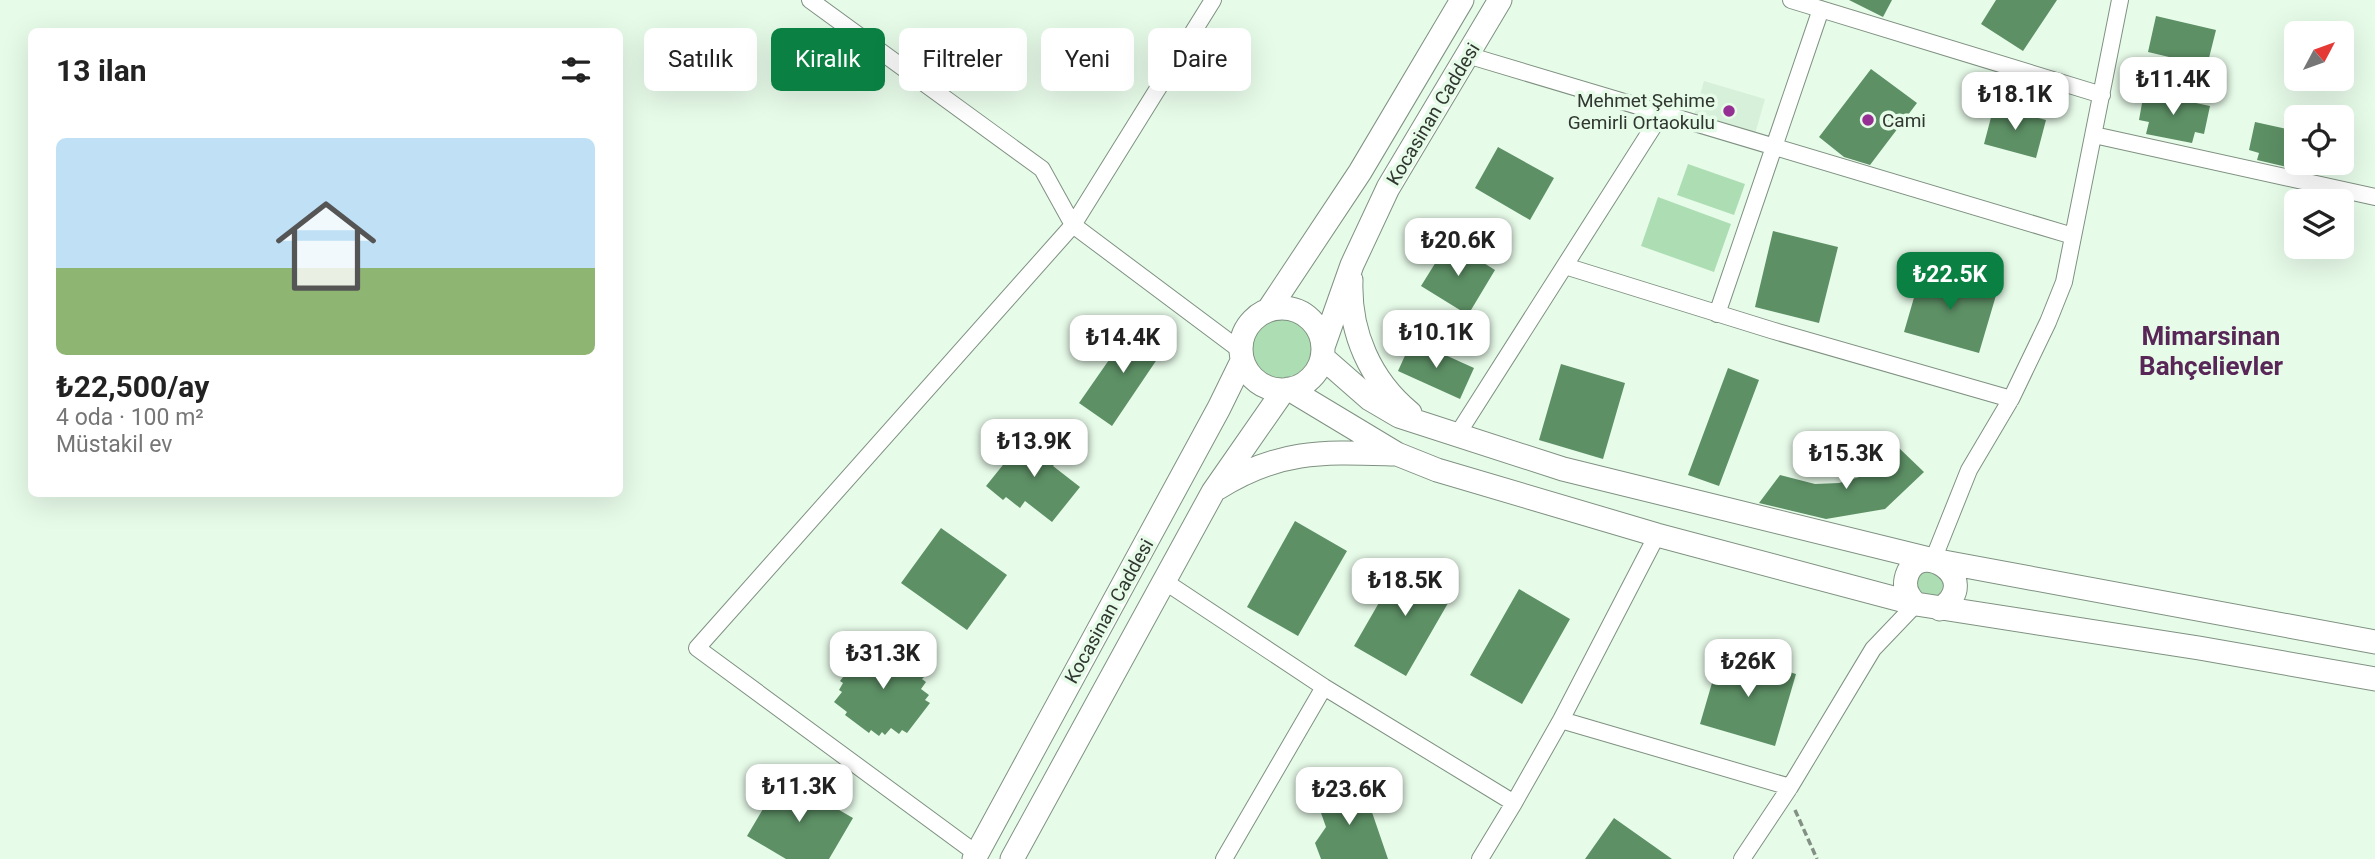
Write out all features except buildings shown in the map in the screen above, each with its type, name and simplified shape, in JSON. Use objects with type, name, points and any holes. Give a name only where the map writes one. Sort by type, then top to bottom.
[{"type":"main road","name":"Kocasinan Caddesi","points":[[1269,309],[1360,172],[1462,0]]},
{"type":"main road","name":"Kocasinan Caddesi","points":[[1323,352],[1352,265],[1388,188],[1500,0]]},
{"type":"main road","points":[[1352,265],[1353,316],[1362,348],[1377,377],[1423,424]]},
{"type":"main road","points":[[1286,390],[1304,384],[1313,377],[1323,352],[1321,336],[1310,318],[1291,308],[1269,309],[1251,321],[1245,330],[1241,356],[1247,371],[1263,386],[1286,390],[1397,454],[1437,470],[1657,535],[1916,604],[2199,648],[2375,680]]},
{"type":"main road","points":[[1323,352],[1357,388],[1399,416],[1563,469],[1933,561],[2375,642]]},
{"type":"main road","name":"Kocasinan Caddesi","points":[[975,857],[1219,408],[1241,356]]},
{"type":"main road","name":"Kocasinan Caddesi","points":[[1012,859],[1213,492],[1286,390]]},
{"type":"main road","points":[[1213,492],[1249,471],[1277,460],[1305,454],[1397,454]]},
{"type":"main road","points":[[1916,604],[1906,591],[1907,575],[1917,563],[1933,561],[1948,568],[1955,582],[1952,598],[1940,609]]},
{"type":"street","points":[[810,0],[1042,169],[1073,225],[1241,356]]},
{"type":"street","points":[[975,857],[697,648],[1073,225],[1213,0]]},
{"type":"street","points":[[1791,0],[2102,95]]},
{"type":"street","points":[[1933,561],[1969,470],[2011,399],[2044,332],[2064,282],[2120,0]]},
{"type":"street","points":[[1717,314],[1821,9]]},
{"type":"street","points":[[1467,55],[2073,236]]},
{"type":"street","points":[[1457,435],[1662,113]]},
{"type":"street","points":[[2094,135],[2375,197]]},
{"type":"street","points":[[1565,266],[1717,314],[2011,399]]},
{"type":"street","points":[[1480,859],[1561,720],[1657,535]]},
{"type":"street","points":[[1164,581],[1324,687],[1514,803]]},
{"type":"street","points":[[1742,859],[1790,787],[1873,649],[1916,604]]},
{"type":"street","points":[[1224,859],[1324,687]]},
{"type":"street","points":[[1561,720],[1790,787]]},
{"type":"path","points":[[1790,787],[1803,831],[1817,859]]},
{"type":"shaded area","name":"Mehmet Şehime Gemirli Ortaokulu","points":[[1704,81],[1765,99],[1753,141],[1692,123]]},
{"type":"green space","points":[[1688,164],[1745,184],[1734,215],[1677,195]]},
{"type":"green space","points":[[1658,197],[1731,224],[1714,272],[1641,246]]},
{"type":"green space","points":[[1282,318],[1304,327],[1313,349],[1304,371],[1282,380],[1260,371],[1251,349],[1260,327]]},
{"type":"green space","points":[[1920,568],[1944,577],[1944,588],[1937,597],[1920,597],[1913,577]]},
{"type":"place","name":"Mehmet Şehime Gemirli Ortaokulu","points":[[1729,111]]},
{"type":"place","name":"Cami","points":[[1868,120]]},
{"type":"district","name":"Mimarsinan Bahçelievler","points":[[2211,351]]}]
